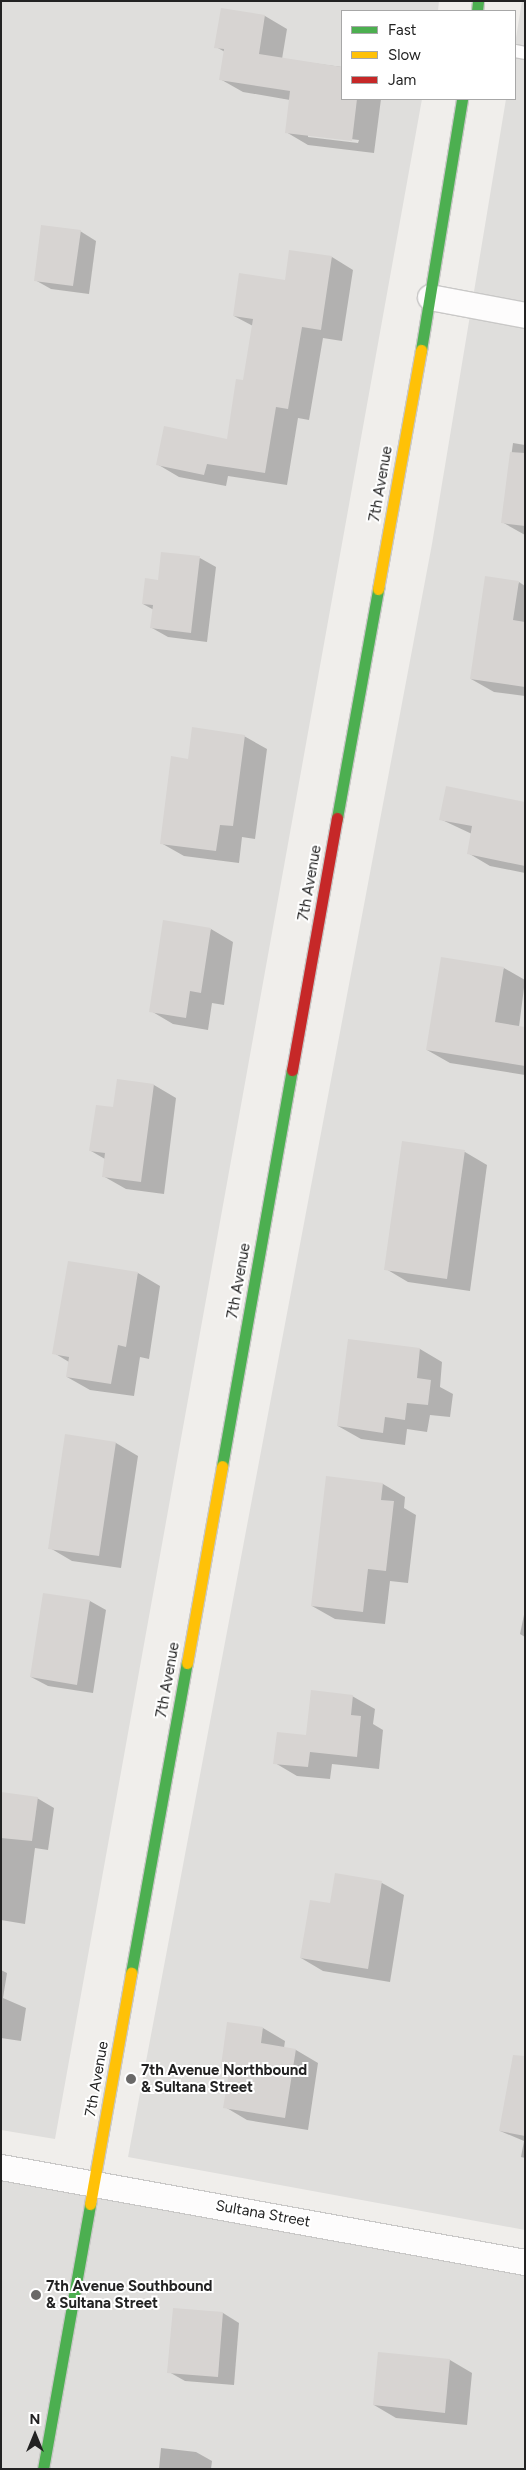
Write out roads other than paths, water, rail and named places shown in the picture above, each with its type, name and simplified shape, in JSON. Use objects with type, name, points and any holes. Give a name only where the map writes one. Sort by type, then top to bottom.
[{"type":"street","name":"7th Avenue","points":[[43,2469],[430,297],[462,100]]},
{"type":"street","points":[[430,297],[525,315]]},
{"type":"street","name":"Sultana Street","points":[[1,2167],[525,2262]]},
{"type":"place","name":"7th Avenue Northbound & Sultana Street","points":[[131,2079]]},
{"type":"place","name":"7th Avenue Southbound & Sultana Street","points":[[36,2295]]}]
